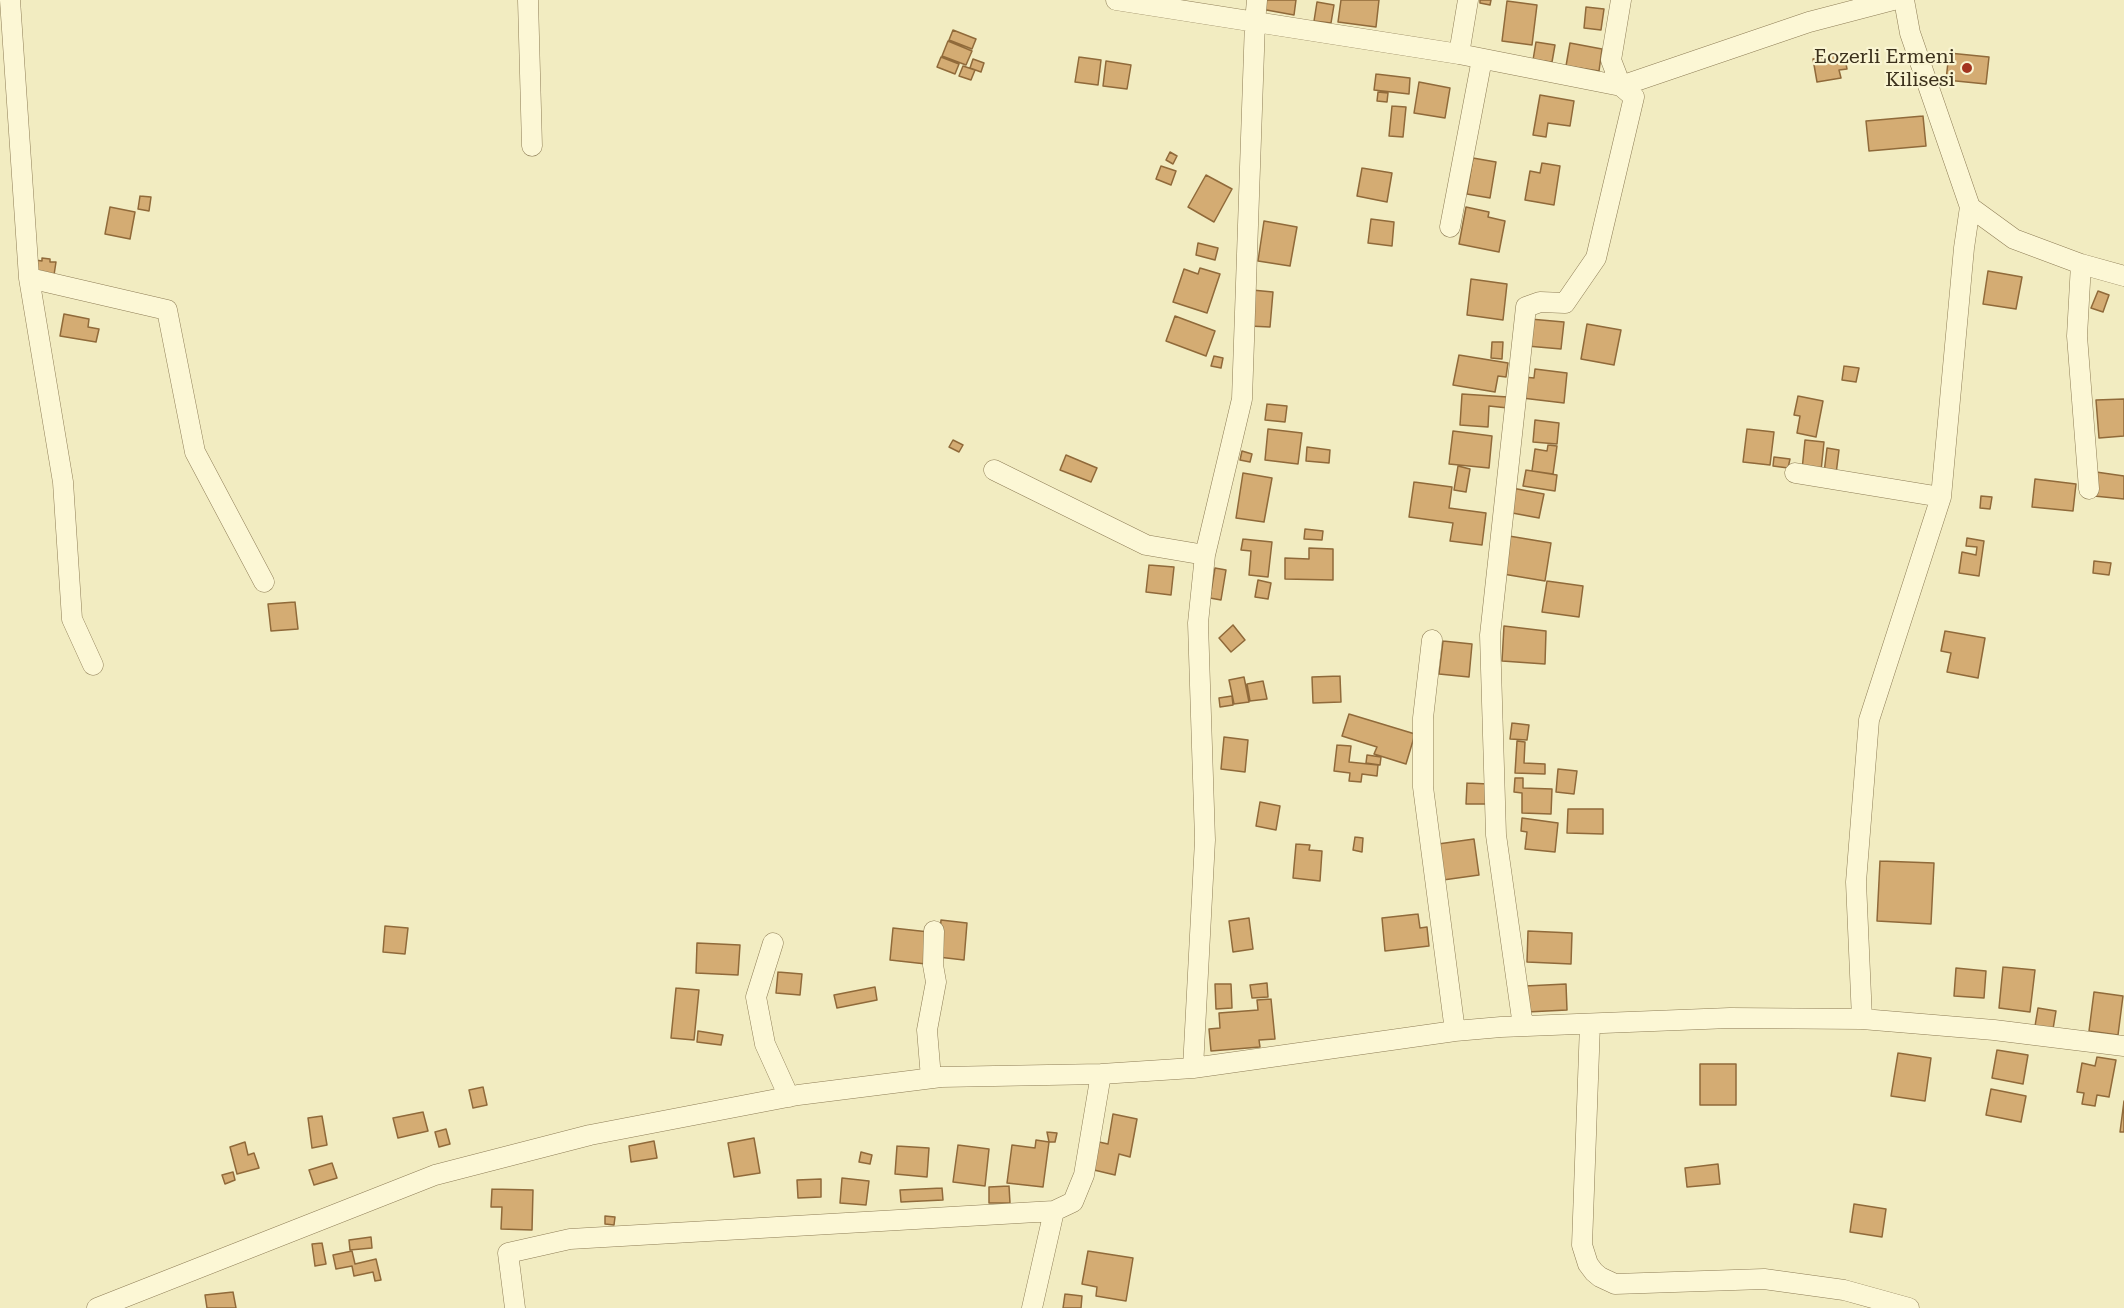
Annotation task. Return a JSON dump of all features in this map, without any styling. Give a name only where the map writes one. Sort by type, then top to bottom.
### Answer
[{"type":"street","points":[[10,0],[29,278],[63,483],[72,619],[93,665]]},
{"type":"street","points":[[528,0],[532,146]]},
{"type":"street","points":[[1116,0],[1459,54],[1621,86],[1809,22],[1893,0]]},
{"type":"street","points":[[1193,1068],[1205,840],[1198,623],[1205,555],[1242,399],[1257,0]]},
{"type":"street","points":[[1459,54],[1468,0]]},
{"type":"street","points":[[1523,1026],[1496,835],[1490,635],[1526,307],[1540,303],[1565,303],[1596,258],[1634,97],[1621,86],[1611,60],[1621,0]]},
{"type":"street","points":[[1862,1019],[1856,882],[1869,720],[1941,496],[1970,207],[1910,33],[1904,0]]},
{"type":"street","points":[[1450,227],[1482,59]]},
{"type":"street","points":[[1970,207],[2014,239],[2081,264],[2124,276]]},
{"type":"street","points":[[2081,264],[2077,336],[2089,489]]},
{"type":"street","points":[[29,278],[167,310],[195,452],[264,582]]},
{"type":"street","points":[[994,470],[1146,545],[1205,555]]},
{"type":"street","points":[[1795,473],[1941,496]]},
{"type":"street","points":[[1432,640],[1423,718],[1423,787],[1455,1031]]},
{"type":"street","points":[[931,1078],[927,1030],[936,982],[933,965],[934,931]]},
{"type":"street","points":[[773,943],[756,997],[765,1044],[789,1097]]},
{"type":"street","points":[[97,1308],[435,1175],[590,1135],[789,1097],[931,1078],[1101,1074],[1193,1068],[1455,1031],[1730,1018],[1862,1019],[1994,1030],[2124,1047]]},
{"type":"street","points":[[1590,1023],[1582,1245],[1588,1264],[1594,1272],[1615,1284],[1764,1279],[1844,1290],[1909,1308]]},
{"type":"street","points":[[515,1308],[508,1253],[570,1239],[1054,1211],[1073,1202],[1084,1175],[1101,1074]]},
{"type":"street","points":[[1032,1308],[1054,1211]]},
{"type":"building","points":[[1263,0],[1296,0],[1294,15],[1261,9]]},
{"type":"building","points":[[1341,0],[1379,0],[1376,27],[1338,22]]},
{"type":"building","points":[[1480,0],[1491,0],[1490,5],[1480,3]]},
{"type":"building","points":[[1507,1],[1537,5],[1532,45],[1502,41]]},
{"type":"building","points":[[1317,2],[1334,5],[1331,23],[1314,21]]},
{"type":"building","points":[[1586,7],[1604,9],[1601,30],[1584,28]]},
{"type":"building","points":[[953,30],[976,39],[972,49],[949,40]]},
{"type":"building","points":[[948,41],[972,51],[966,65],[942,56]]},
{"type":"building","points":[[1536,42],[1555,45],[1552,62],[1533,60]]},
{"type":"building","points":[[1570,43],[1602,49],[1599,71],[1566,66]]},
{"type":"building","name":"Eozerli Ermeni Kilisesi","points":[[1949,53],[1989,57],[1986,84],[1946,80]]},
{"type":"building","points":[[1844,54],[1847,69],[1839,70],[1841,78],[1817,82],[1813,59]]},
{"type":"building","points":[[941,57],[959,64],[955,74],[937,67]]},
{"type":"building","points":[[1079,57],[1101,60],[1098,85],[1075,82]]},
{"type":"building","points":[[973,59],[984,63],[981,72],[970,68]]},
{"type":"building","points":[[1106,61],[1131,65],[1127,89],[1103,86]]},
{"type":"building","points":[[963,66],[975,70],[971,80],[959,76]]},
{"type":"building","points":[[1376,74],[1410,78],[1409,94],[1374,90]]},
{"type":"building","points":[[1419,82],[1450,88],[1445,118],[1414,113]]},
{"type":"building","points":[[1378,92],[1388,93],[1387,102],[1377,101]]},
{"type":"building","points":[[1540,95],[1574,101],[1570,126],[1548,123],[1546,137],[1533,135]]},
{"type":"building","points":[[1392,106],[1406,107],[1403,137],[1389,136]]},
{"type":"building","points":[[1923,116],[1926,146],[1869,151],[1866,121]]},
{"type":"building","points":[[1170,152],[1177,156],[1173,164],[1166,160]]},
{"type":"building","points":[[1473,158],[1496,162],[1490,198],[1467,194]]},
{"type":"building","points":[[1542,163],[1560,166],[1554,205],[1525,200],[1530,171],[1540,173]]},
{"type":"building","points":[[1161,166],[1176,171],[1171,185],[1156,179]]},
{"type":"building","points":[[1362,168],[1392,173],[1387,202],[1357,196]]},
{"type":"building","points":[[1206,175],[1232,189],[1214,222],[1188,207]]},
{"type":"building","points":[[140,196],[151,197],[149,211],[138,209]]},
{"type":"building","points":[[110,207],[135,212],[130,239],[105,234]]},
{"type":"building","points":[[1466,207],[1489,212],[1488,217],[1505,221],[1499,252],[1459,244]]},
{"type":"building","points":[[1371,219],[1394,222],[1392,246],[1368,243]]},
{"type":"building","points":[[1264,221],[1297,227],[1290,266],[1258,261]]},
{"type":"building","points":[[1198,243],[1218,248],[1215,260],[1196,255]]},
{"type":"building","points":[[42,258],[56,262],[54,275],[33,272],[35,260],[42,261]]},
{"type":"building","points":[[1200,268],[1220,274],[1207,313],[1173,302],[1184,269],[1198,274]]},
{"type":"building","points":[[1988,271],[2022,277],[2016,309],[1983,304]]},
{"type":"building","points":[[1471,279],[1507,284],[1503,320],[1467,315]]},
{"type":"building","points":[[1252,290],[1273,292],[1270,327],[1249,326]]},
{"type":"building","points":[[2098,291],[2109,295],[2103,312],[2091,308]]},
{"type":"building","points":[[64,314],[89,319],[88,327],[99,329],[96,342],[60,336]]},
{"type":"building","points":[[1175,316],[1215,331],[1206,356],[1166,341]]},
{"type":"building","points":[[1530,319],[1564,322],[1561,349],[1527,346]]},
{"type":"building","points":[[1587,324],[1621,330],[1614,365],[1581,359]]},
{"type":"building","points":[[1492,342],[1503,342],[1502,359],[1491,358]]},
{"type":"building","points":[[1459,355],[1508,363],[1506,377],[1498,376],[1495,392],[1453,385]]},
{"type":"building","points":[[1214,356],[1223,358],[1221,368],[1211,366]]},
{"type":"building","points":[[1844,366],[1859,368],[1856,382],[1842,380]]},
{"type":"building","points":[[1535,369],[1567,373],[1564,403],[1522,398],[1524,377],[1534,378]]},
{"type":"building","points":[[1462,394],[1508,397],[1508,408],[1489,406],[1488,427],[1460,425]]},
{"type":"building","points":[[1798,396],[1823,401],[1816,437],[1797,433],[1800,416],[1794,415]]},
{"type":"building","points":[[2124,399],[2124,436],[2099,438],[2096,400]]},
{"type":"building","points":[[1267,404],[1287,406],[1285,422],[1265,420]]},
{"type":"building","points":[[1535,420],[1559,423],[1557,444],[1533,442]]},
{"type":"building","points":[[1268,429],[1302,433],[1298,464],[1265,460]]},
{"type":"building","points":[[1747,429],[1774,432],[1770,465],[1743,462]]},
{"type":"building","points":[[1453,431],[1492,436],[1489,468],[1449,464]]},
{"type":"building","points":[[953,440],[963,445],[959,452],[949,447]]},
{"type":"building","points":[[1805,440],[1824,442],[1821,471],[1802,470]]},
{"type":"building","points":[[1548,445],[1557,446],[1553,474],[1532,471],[1535,449],[1547,451]]},
{"type":"building","points":[[1307,447],[1330,450],[1329,463],[1306,461]]},
{"type":"building","points":[[1827,448],[1839,450],[1836,474],[1824,473]]},
{"type":"building","points":[[1242,451],[1252,454],[1250,462],[1240,460]]},
{"type":"building","points":[[1066,455],[1097,468],[1091,482],[1060,470]]},
{"type":"building","points":[[1774,457],[1790,459],[1788,468],[1773,466]]},
{"type":"building","points":[[1458,466],[1470,469],[1466,492],[1454,490]]},
{"type":"building","points":[[1526,470],[1557,475],[1555,491],[1523,486]]},
{"type":"building","points":[[2096,472],[2124,476],[2124,499],[2094,496]]},
{"type":"building","points":[[1243,473],[1272,478],[1264,522],[1236,518]]},
{"type":"building","points":[[2035,479],[2076,484],[2073,511],[2032,507]]},
{"type":"building","points":[[1414,482],[1452,487],[1449,508],[1486,513],[1482,545],[1450,541],[1453,523],[1409,517]]},
{"type":"building","points":[[1512,488],[1544,494],[1539,518],[1507,512]]},
{"type":"building","points":[[1981,496],[1992,497],[1990,509],[1980,508]]},
{"type":"building","points":[[1305,529],[1323,531],[1322,540],[1304,539]]},
{"type":"building","points":[[1509,536],[1551,543],[1545,581],[1503,574]]},
{"type":"building","points":[[1967,538],[1984,541],[1979,576],[1959,573],[1962,552],[1976,555],[1977,547],[1966,546]]},
{"type":"building","points":[[1243,539],[1272,542],[1268,577],[1249,575],[1251,551],[1241,550]]},
{"type":"building","points":[[1309,548],[1333,549],[1333,580],[1285,579],[1285,558],[1309,559]]},
{"type":"building","points":[[2094,561],[2111,563],[2109,575],[2093,573]]},
{"type":"building","points":[[1149,565],[1174,567],[1171,595],[1146,592]]},
{"type":"building","points":[[1215,568],[1226,570],[1221,600],[1210,598]]},
{"type":"building","points":[[1258,580],[1271,583],[1268,599],[1255,597]]},
{"type":"building","points":[[1547,581],[1583,586],[1579,617],[1542,612]]},
{"type":"building","points":[[295,602],[298,629],[271,631],[268,604]]},
{"type":"building","points":[[1233,625],[1245,640],[1231,652],[1219,638]]},
{"type":"building","points":[[1504,626],[1546,631],[1545,664],[1502,661]]},
{"type":"building","points":[[1945,631],[1985,638],[1978,678],[1947,672],[1951,653],[1941,651]]},
{"type":"building","points":[[1443,641],[1472,644],[1469,677],[1439,674]]},
{"type":"building","points":[[1340,676],[1341,702],[1313,703],[1312,677]]},
{"type":"building","points":[[1244,677],[1249,702],[1234,704],[1229,680]]},
{"type":"building","points":[[1263,681],[1267,699],[1250,701],[1247,684]]},
{"type":"building","points":[[1232,696],[1233,705],[1220,707],[1219,698]]},
{"type":"building","points":[[1349,714],[1415,734],[1406,764],[1374,754],[1377,747],[1342,736]]},
{"type":"building","points":[[1512,723],[1529,725],[1527,740],[1510,739]]},
{"type":"building","points":[[1224,737],[1248,740],[1245,772],[1221,769]]},
{"type":"building","points":[[1517,741],[1525,742],[1524,763],[1545,764],[1545,774],[1515,773]]},
{"type":"building","points":[[1337,745],[1351,746],[1349,762],[1378,765],[1377,776],[1362,774],[1361,782],[1349,781],[1350,773],[1334,771]]},
{"type":"building","points":[[1367,755],[1381,757],[1380,765],[1366,763]]},
{"type":"building","points":[[1558,769],[1577,771],[1574,794],[1556,792]]},
{"type":"building","points":[[1515,778],[1523,778],[1523,788],[1552,789],[1551,814],[1522,813],[1522,793],[1514,792]]},
{"type":"building","points":[[1467,783],[1489,784],[1488,804],[1466,804]]},
{"type":"building","points":[[1260,802],[1280,806],[1276,830],[1256,826]]},
{"type":"building","points":[[1568,809],[1603,809],[1603,834],[1567,833]]},
{"type":"building","points":[[1522,818],[1558,823],[1555,852],[1525,849],[1527,832],[1521,831]]},
{"type":"building","points":[[1355,837],[1363,838],[1362,852],[1353,850]]},
{"type":"building","points":[[1474,839],[1479,875],[1443,880],[1438,844]]},
{"type":"building","points":[[1296,844],[1310,845],[1309,850],[1322,851],[1320,881],[1293,878]]},
{"type":"building","points":[[1880,861],[1934,863],[1931,924],[1877,921]]},
{"type":"building","points":[[1418,914],[1420,928],[1427,927],[1429,946],[1385,951],[1382,918]]},
{"type":"building","points":[[1249,918],[1253,949],[1233,952],[1229,921]]},
{"type":"building","points":[[941,920],[967,923],[964,960],[938,957]]},
{"type":"building","points":[[385,926],[408,928],[405,954],[383,952]]},
{"type":"building","points":[[893,928],[929,932],[926,964],[890,960]]},
{"type":"building","points":[[1528,931],[1572,933],[1571,964],[1527,962]]},
{"type":"building","points":[[697,943],[740,945],[738,975],[696,973]]},
{"type":"building","points":[[2003,967],[2035,970],[2030,1012],[1999,1008]]},
{"type":"building","points":[[1956,968],[1986,971],[1984,998],[1954,996]]},
{"type":"building","points":[[778,972],[802,974],[800,995],[776,993]]},
{"type":"building","points":[[1267,983],[1268,997],[1252,998],[1250,985]]},
{"type":"building","points":[[1215,984],[1231,984],[1232,1008],[1216,1009]]},
{"type":"building","points":[[1566,984],[1567,1010],[1527,1012],[1525,986]]},
{"type":"building","points":[[875,987],[877,1000],[837,1008],[834,995]]},
{"type":"building","points":[[676,988],[699,990],[694,1040],[671,1038]]},
{"type":"building","points":[[2094,992],[2123,996],[2118,1035],[2089,1031]]},
{"type":"building","points":[[1271,999],[1275,1039],[1259,1040],[1260,1047],[1211,1051],[1209,1029],[1220,1028],[1219,1013],[1258,1010],[1257,1000]]},
{"type":"building","points":[[2038,1008],[2056,1011],[2053,1029],[2035,1026]]},
{"type":"building","points":[[698,1031],[723,1035],[721,1045],[697,1042]]},
{"type":"building","points":[[1997,1050],[2028,1055],[2023,1084],[1992,1078]]},
{"type":"building","points":[[1898,1053],[1931,1058],[1925,1101],[1891,1096]]},
{"type":"building","points":[[2097,1057],[2116,1060],[2109,1097],[2097,1095],[2095,1106],[2082,1104],[2084,1093],[2077,1092],[2082,1063],[2095,1066]]},
{"type":"building","points":[[1700,1064],[1736,1064],[1736,1105],[1700,1105]]},
{"type":"building","points":[[483,1087],[487,1105],[473,1108],[469,1090]]},
{"type":"building","points":[[1991,1089],[2026,1096],[2021,1122],[1986,1115]]},
{"type":"building","points":[[2124,1101],[2124,1132],[2120,1132]]},
{"type":"building","points":[[423,1112],[428,1131],[398,1138],[393,1118]]},
{"type":"building","points":[[1113,1114],[1137,1119],[1130,1157],[1119,1154],[1115,1175],[1094,1170],[1099,1142],[1108,1144]]},
{"type":"building","points":[[322,1116],[327,1145],[312,1148],[308,1118]]},
{"type":"building","points":[[446,1129],[450,1144],[439,1147],[435,1132]]},
{"type":"building","points":[[1047,1132],[1057,1133],[1055,1142],[1049,1142]]},
{"type":"building","points":[[754,1138],[760,1173],[734,1177],[728,1143]]},
{"type":"building","points":[[1036,1140],[1049,1142],[1043,1187],[1007,1183],[1012,1145],[1035,1148]]},
{"type":"building","points":[[654,1141],[657,1158],[631,1162],[629,1146]]},
{"type":"building","points":[[245,1142],[248,1155],[254,1153],[259,1168],[237,1174],[230,1147]]},
{"type":"building","points":[[958,1145],[989,1149],[985,1186],[953,1182]]},
{"type":"building","points":[[897,1146],[929,1148],[927,1177],[895,1174]]},
{"type":"building","points":[[861,1152],[872,1155],[870,1164],[859,1162]]},
{"type":"building","points":[[332,1163],[337,1178],[314,1185],[309,1170]]},
{"type":"building","points":[[1718,1164],[1720,1184],[1687,1187],[1685,1168]]},
{"type":"building","points":[[233,1172],[235,1180],[225,1184],[222,1175]]},
{"type":"building","points":[[842,1178],[869,1181],[866,1205],[840,1203]]},
{"type":"building","points":[[821,1179],[821,1197],[798,1198],[797,1180]]},
{"type":"building","points":[[1009,1186],[1010,1203],[989,1203],[989,1187]]},
{"type":"building","points":[[942,1188],[943,1200],[901,1202],[900,1190]]},
{"type":"building","points":[[492,1189],[533,1190],[532,1230],[501,1229],[502,1207],[491,1207]]},
{"type":"building","points":[[1854,1204],[1886,1209],[1882,1237],[1850,1232]]},
{"type":"building","points":[[605,1216],[615,1217],[614,1225],[605,1224]]},
{"type":"building","points":[[371,1237],[372,1248],[350,1250],[349,1240]]},
{"type":"building","points":[[322,1243],[326,1264],[315,1266],[312,1244]]},
{"type":"building","points":[[352,1251],[355,1264],[376,1259],[381,1280],[375,1281],[373,1272],[354,1276],[352,1266],[336,1269],[333,1255]]},
{"type":"building","points":[[1088,1251],[1133,1258],[1126,1301],[1096,1296],[1097,1287],[1082,1284]]},
{"type":"building","points":[[233,1292],[236,1308],[207,1308],[205,1295]]},
{"type":"building","points":[[1065,1294],[1082,1296],[1081,1308],[1063,1308]]},
{"type":"place","name":"Eozerli Ermeni Kilisesi","points":[[1967,68]]}]
